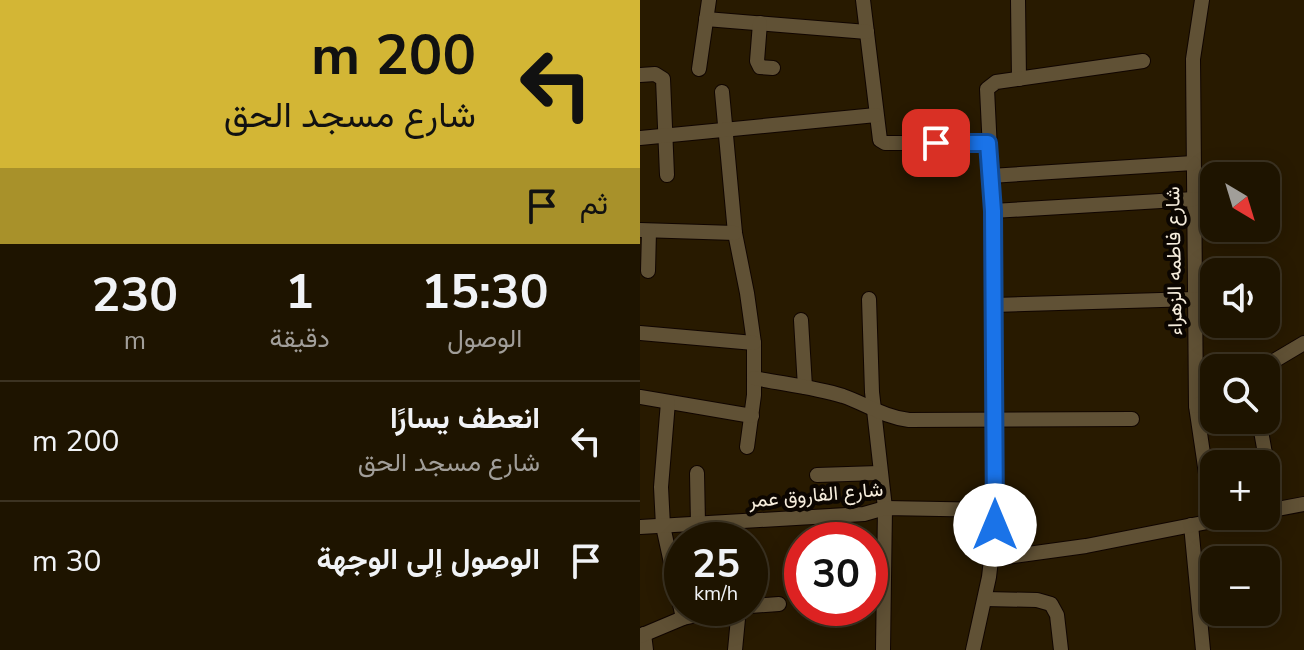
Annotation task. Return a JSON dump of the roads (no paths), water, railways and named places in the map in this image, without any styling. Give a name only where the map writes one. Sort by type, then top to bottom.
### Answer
[{"type":"street","points":[[699,69],[709,0]]},
{"type":"street","points":[[863,0],[877,134],[885,143],[988,143]]},
{"type":"street","points":[[1018,0],[1019,79]]},
{"type":"street","name":"شارع فاطمه الزهراء","points":[[1202,0],[1193,59],[1193,163],[1196,406],[1203,450]]},
{"type":"street","points":[[706,19],[867,32]]},
{"type":"street","points":[[760,23],[757,61],[760,67],[773,68]]},
{"type":"street","points":[[970,649],[985,599],[992,559],[995,510],[993,211],[987,89],[996,82],[1143,61]]},
{"type":"street","points":[[640,75],[655,74],[663,79],[667,175]]},
{"type":"street","points":[[722,92],[735,233],[754,343],[752,416],[747,447]]},
{"type":"street","points":[[640,138],[876,115]]},
{"type":"street","points":[[990,176],[1193,163]]},
{"type":"street","points":[[993,211],[1194,199]]},
{"type":"street","points":[[648,271],[644,230],[735,233]]},
{"type":"street","points":[[869,299],[872,392],[877,413],[879,473],[885,508],[883,650]]},
{"type":"street","points":[[994,305],[1195,299]]},
{"type":"street","points":[[801,320],[805,387]]},
{"type":"street","points":[[640,333],[754,343]]},
{"type":"street","points":[[1280,357],[1304,343]]},
{"type":"street","points":[[754,378],[845,397],[877,413],[909,420],[1132,419]]},
{"type":"street","points":[[640,397],[752,416]]},
{"type":"street","points":[[664,531],[661,487],[668,402]]},
{"type":"street","points":[[1196,406],[1200,404]]},
{"type":"street","points":[[697,473],[698,522]]},
{"type":"street","points":[[817,475],[879,473]]},
{"type":"street","points":[[1280,508],[1304,504]]},
{"type":"street","name":"شارع الفاروق عمر","points":[[731,522],[864,514],[885,508],[995,510]]},
{"type":"street","points":[[992,559],[1086,546],[1200,523]]},
{"type":"street","points":[[1191,525],[1203,650]]},
{"type":"street","name":"شارع الفاروق عمر","points":[[640,527],[663,526]]},
{"type":"street","points":[[985,599],[1037,600],[1051,604],[1057,615],[1061,650]]},
{"type":"street","points":[[768,605],[779,604]]},
{"type":"street","points":[[646,650],[642,635],[664,626]]},
{"type":"street","points":[[735,650],[737,626]]}]
